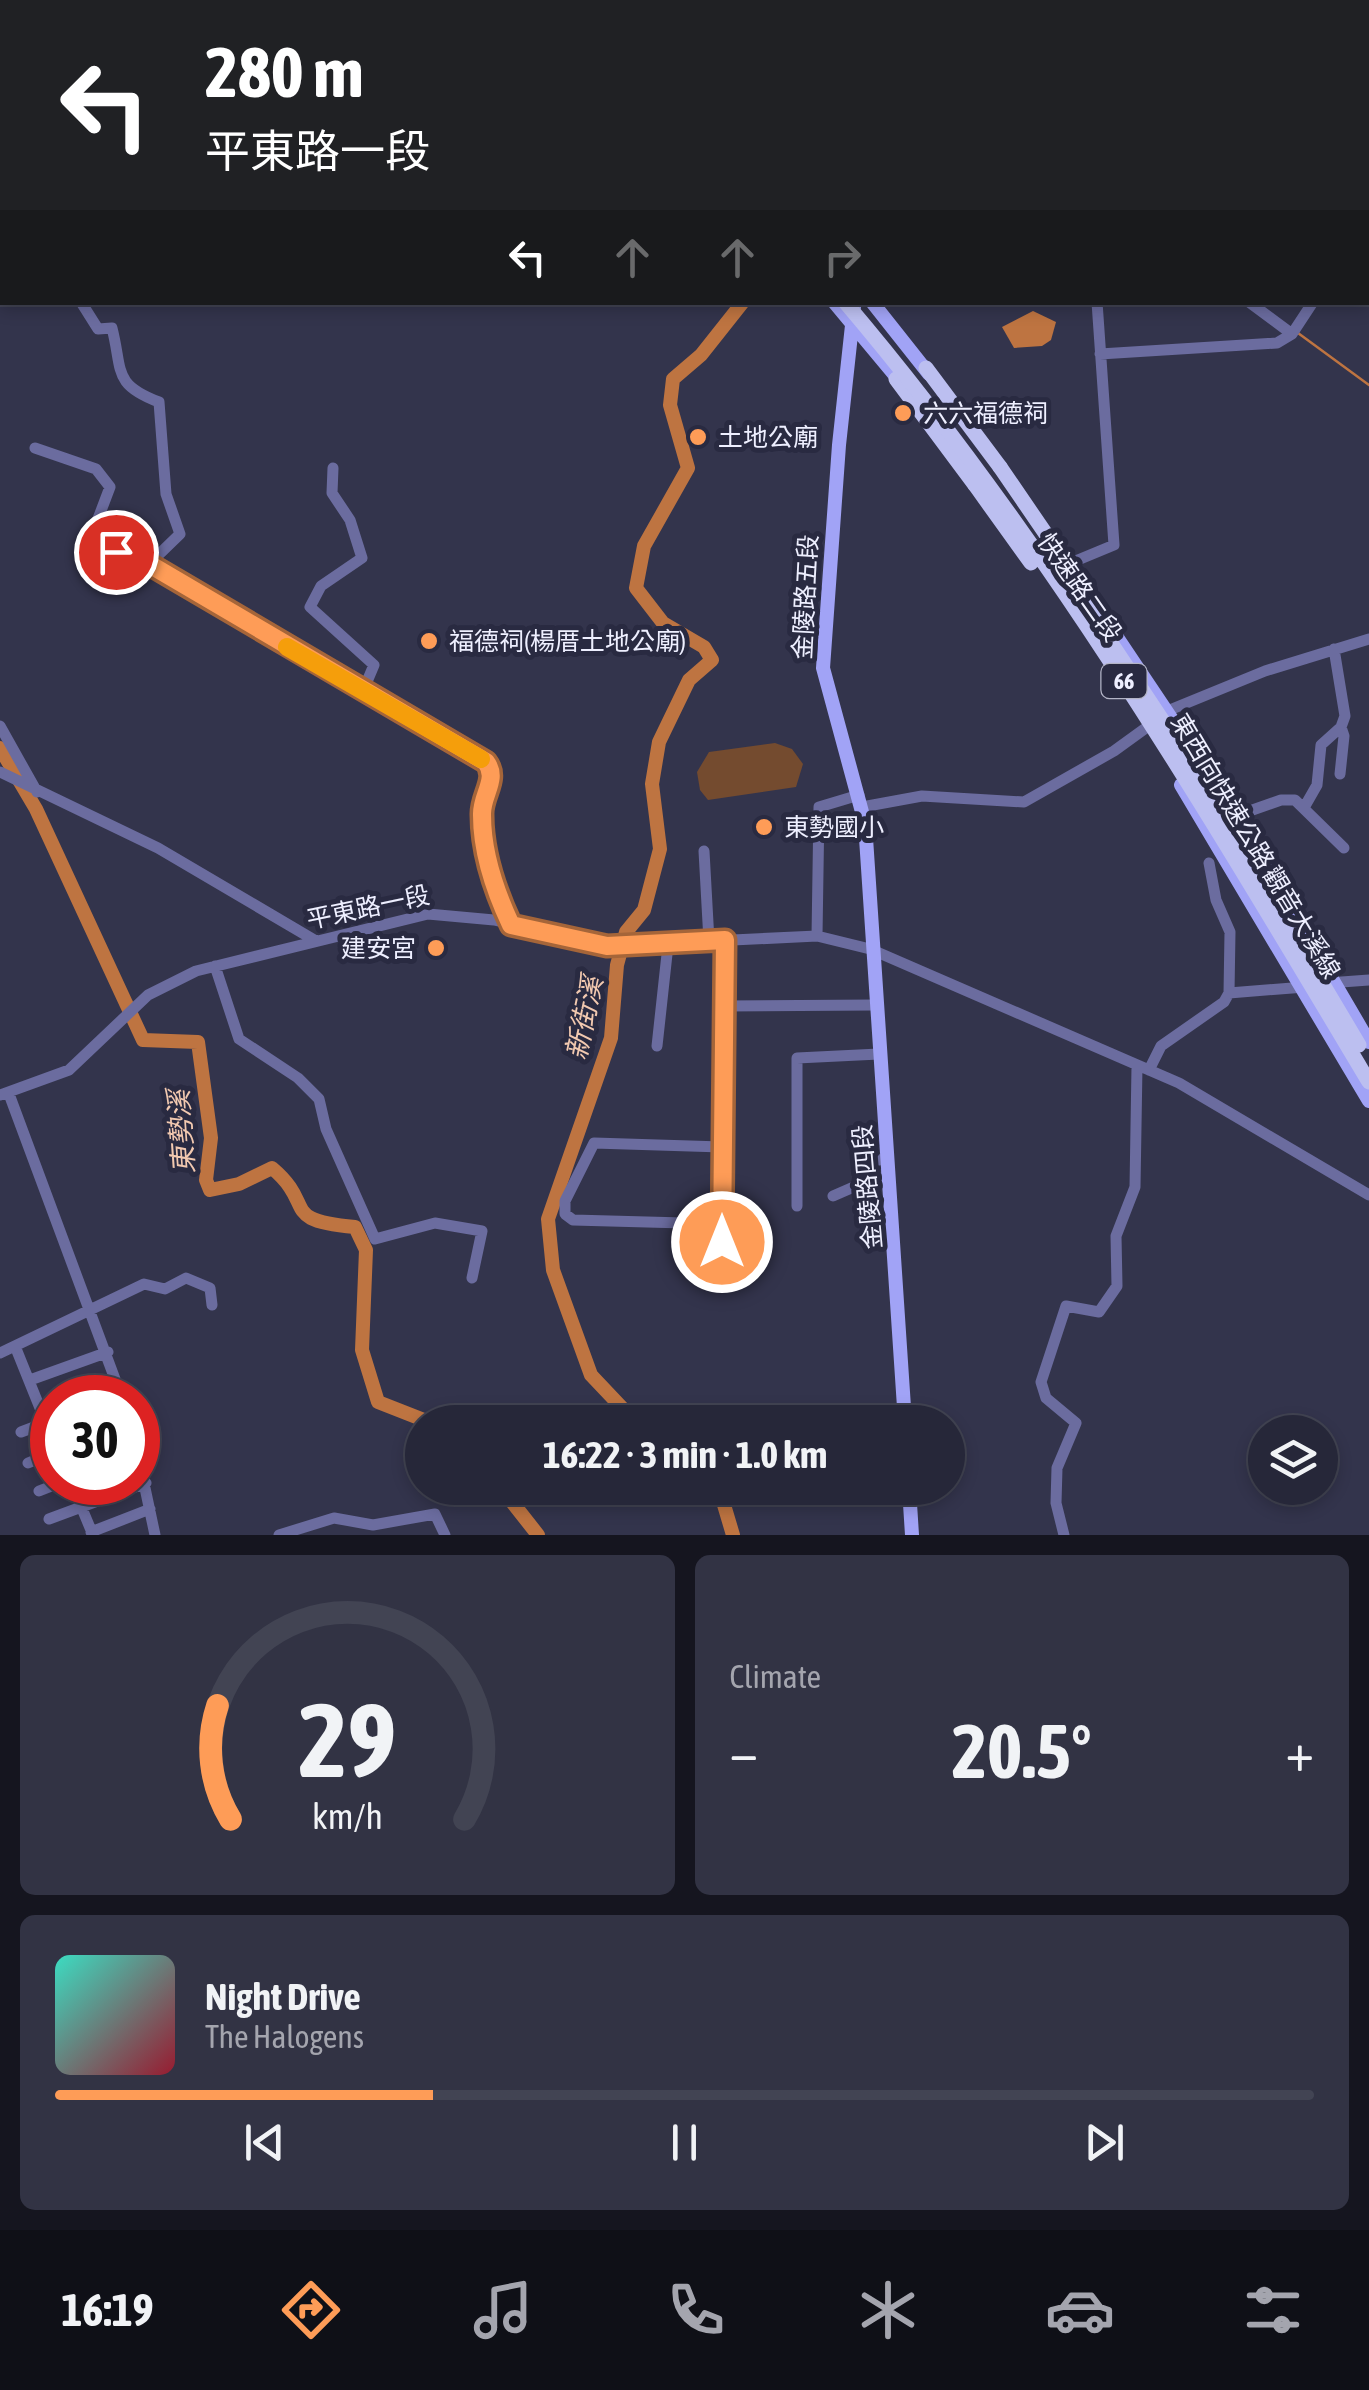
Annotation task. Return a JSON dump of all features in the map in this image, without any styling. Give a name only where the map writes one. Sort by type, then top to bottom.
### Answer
[{"type":"highway","name":"東西向快速公路 觀音大溪線","points":[[847,305],[955,439],[1070,600],[1369,1062]]},
{"type":"highway","name":"東西向快速公路 觀音大溪線","points":[[858,305],[1064,573],[1196,771],[1369,1082]]},
{"type":"highway","points":[[926,368],[1070,565],[1221,798],[1255,881]]},
{"type":"highway","points":[[896,379],[1070,616],[1228,857],[1255,881]]},
{"type":"main road","name":"66","points":[[837,305],[853,323]]},
{"type":"main road","name":"金陵路五段","points":[[856,305],[822,668],[860,801],[870,949]]},
{"type":"main road","name":"快速路二段","points":[[874,305],[926,368],[1168,712],[1236,815],[1369,1042]]},
{"type":"main road","name":"快速路二段","points":[[853,323],[896,379],[918,400],[1079,621],[1147,727],[1369,1101]]},
{"type":"main road","name":"金陵路四段","points":[[870,949],[905,1405]]},
{"type":"main road","points":[[910,1505],[912,1535]]},
{"type":"street","points":[[83,305],[98,329],[112,328],[120,378],[141,396],[158,402],[166,494],[180,534],[149,564]]},
{"type":"street","points":[[1074,562],[1114,544],[1097,305]]},
{"type":"street","points":[[1252,305],[1292,334]]},
{"type":"street","points":[[1100,354],[1277,342],[1292,334],[1311,305]]},
{"type":"street","points":[[35,448],[96,469],[110,487],[93,532],[116,552],[149,564],[444,736],[492,770],[481,812],[494,886],[511,925]]},
{"type":"street","points":[[332,468],[332,493],[350,520],[362,558],[320,586],[310,607],[374,666],[363,691]]},
{"type":"street","points":[[817,936],[819,807],[922,796],[1024,802],[1168,712],[1264,671],[1369,639]]},
{"type":"street","points":[[1334,649],[1345,697],[1340,774]]},
{"type":"street","points":[[0,726],[37,794]]},
{"type":"street","points":[[1305,806],[1318,784],[1321,745],[1341,727]]},
{"type":"street","points":[[0,772],[37,794],[143,840],[316,940]]},
{"type":"street","points":[[1244,813],[1280,800],[1305,806],[1344,848]]},
{"type":"street","points":[[704,851],[709,941]]},
{"type":"street","points":[[1064,1535],[1056,1503],[1058,1468],[1076,1423],[1046,1398],[1041,1382],[1066,1306],[1099,1312],[1117,1286],[1116,1236],[1135,1187],[1143,1068],[1161,1046],[1224,1002],[1228,993],[1230,932],[1216,900],[1209,863]]},
{"type":"street","name":"平東路一段","points":[[4,1094],[69,1070],[98,1048],[148,995],[215,966],[428,914],[456,914],[607,946],[637,948],[817,936],[870,949],[1143,1068],[1285,1142],[1369,1194]]},
{"type":"street","points":[[722,1242],[725,940]]},
{"type":"street","points":[[657,1046],[668,945]]},
{"type":"street","points":[[215,966],[239,1039],[298,1078],[319,1100],[326,1129],[375,1239],[435,1223],[482,1231],[472,1278]]},
{"type":"street","points":[[1228,993],[1369,980]]},
{"type":"street","points":[[724,1006],[875,1005]]},
{"type":"street","points":[[797,1206],[797,1058],[879,1054]]},
{"type":"street","points":[[4,1094],[93,1310],[115,1375]]},
{"type":"street","points":[[721,1224],[573,1220],[565,1214],[565,1201],[594,1143],[722,1147]]},
{"type":"street","points":[[860,1162],[888,1166]]},
{"type":"street","points":[[832,1196],[888,1166]]},
{"type":"street","points":[[0,1353],[144,1284],[165,1288],[186,1278],[210,1288],[212,1305]]},
{"type":"street","points":[[14,1346],[30,1380]]},
{"type":"street","points":[[44,1375],[108,1352]]},
{"type":"street","points":[[21,1432],[30,1428]]},
{"type":"street","points":[[50,1519],[88,1505]]},
{"type":"street","points":[[150,1505],[155,1535]]},
{"type":"street","points":[[83,1507],[92,1533],[150,1508]]},
{"type":"street","points":[[279,1535],[334,1518],[374,1526],[435,1514],[446,1535]]},
{"type":"shaded area","points":[[1033,311],[1056,322],[1051,340],[1042,346],[1014,348],[1002,327]]},
{"type":"shaded area","points":[[775,743],[792,749],[803,764],[796,787],[708,800],[700,790],[697,772],[709,752]]},
{"type":"waterway","name":"新街溪","points":[[619,1405],[591,1375],[553,1270],[548,1219],[611,1038],[617,965],[626,932],[644,910],[660,849],[652,784],[659,742],[689,680],[712,660],[704,647],[663,623],[636,588],[644,546],[688,468],[670,405],[673,379],[701,355],[741,305]]},
{"type":"waterway","points":[[1298,333],[1369,385]]},
{"type":"waterway","name":"東勢溪","points":[[0,748],[36,809],[143,1040],[198,1042],[211,1138],[206,1180],[210,1190],[239,1184],[272,1168],[307,1215],[355,1227],[366,1250],[362,1350],[378,1402],[405,1413]]},
{"type":"waterway","name":"東勢溪","points":[[514,1505],[538,1535]]},
{"type":"waterway","name":"新街溪","points":[[724,1505],[733,1535]]},
{"type":"slow traffic","points":[[287,647],[481,759]]},
{"type":"place","name":"六六福德祠","points":[[903,413]]},
{"type":"place","name":"土地公廟","points":[[698,437]]},
{"type":"place","name":"福德祠(楊厝土地公廟)","points":[[429,641]]},
{"type":"place","name":"東勢國小","points":[[764,827]]},
{"type":"place","name":"建安宮","points":[[436,948]]},
{"type":"route","points":[[116,552],[149,564],[166,578],[486,762],[492,777],[481,812],[486,852],[494,886],[511,925],[556,938],[607,946],[637,948],[725,940],[722,1242]]}]
